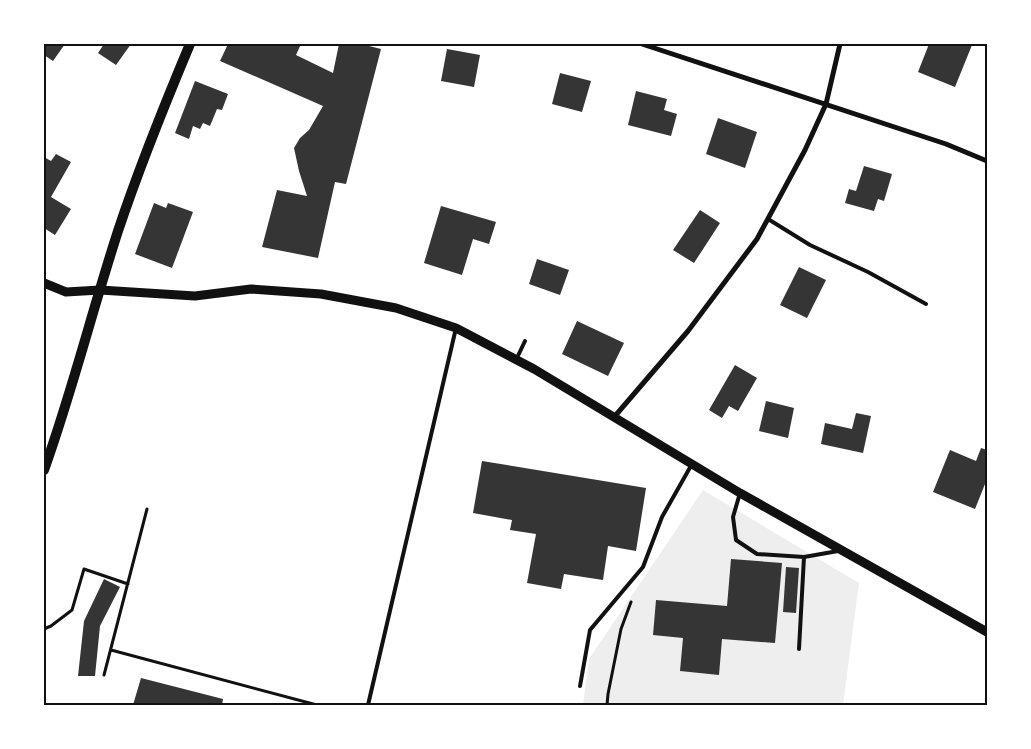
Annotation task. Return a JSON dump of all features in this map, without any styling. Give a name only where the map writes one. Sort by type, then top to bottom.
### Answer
[{"type":"main road","points":[[44,470],[63,416],[118,231],[161,114],[190,44]]},
{"type":"street","points":[[642,44],[946,144],[987,161]]},
{"type":"street","points":[[615,416],[688,331],[756,239],[805,150],[826,104],[840,44]]},
{"type":"street","points":[[44,283],[66,292],[100,290],[195,296],[251,289],[321,294],[396,308],[456,328],[615,416],[740,493],[987,632]]},
{"type":"lane","points":[[768,219],[810,245],[868,272],[926,304]]},
{"type":"lane","points":[[368,705],[456,328]]},
{"type":"lane","points":[[516,360],[525,341]]},
{"type":"lane","points":[[580,686],[590,630],[644,567],[662,517],[692,464]]},
{"type":"lane","points":[[740,493],[733,517],[736,540],[757,554],[804,557],[840,550]]},
{"type":"lane","points":[[799,649],[804,557]]},
{"type":"path","points":[[104,675],[147,509]]},
{"type":"path","points":[[44,629],[72,610],[84,569],[128,584]]},
{"type":"path","points":[[607,705],[621,629],[633,596]]},
{"type":"path","points":[[111,650],[317,705]]},
{"type":"shaded area","points":[[703,490],[859,583],[843,705],[583,705],[589,659]]},
{"type":"building","points":[[44,44],[65,44],[53,61],[44,55]]},
{"type":"building","points":[[104,44],[131,44],[116,65],[98,53]]},
{"type":"building","points":[[228,44],[301,44],[296,55],[333,73],[339,44],[361,44],[381,49],[346,184],[335,182],[318,258],[262,247],[277,190],[307,196],[294,148],[300,138],[309,130],[323,106],[220,61]]},
{"type":"building","points":[[929,44],[972,45],[955,87],[918,72]]},
{"type":"building","points":[[447,49],[480,55],[474,87],[441,81]]},
{"type":"building","points":[[560,73],[591,81],[582,112],[552,104]]},
{"type":"building","points":[[195,81],[228,94],[222,110],[217,109],[210,126],[203,123],[200,129],[193,126],[189,139],[175,133]]},
{"type":"building","points":[[636,91],[667,99],[664,110],[677,114],[671,136],[628,125]]},
{"type":"building","points":[[718,118],[757,132],[745,168],[706,154]]},
{"type":"building","points":[[56,154],[71,162],[51,197],[71,209],[55,235],[44,228],[44,157],[51,161]]},
{"type":"building","points":[[864,166],[892,174],[884,201],[878,199],[874,211],[845,203],[849,189],[856,191]]},
{"type":"building","points":[[154,203],[166,208],[168,203],[193,212],[172,268],[135,254]]},
{"type":"building","points":[[441,206],[496,222],[489,244],[473,239],[462,275],[424,263]]},
{"type":"building","points":[[700,210],[720,223],[694,263],[673,250]]},
{"type":"building","points":[[537,259],[569,270],[560,295],[529,284]]},
{"type":"building","points":[[799,267],[826,280],[807,318],[780,305]]},
{"type":"building","points":[[577,321],[624,343],[608,376],[562,354]]},
{"type":"building","points":[[735,365],[757,378],[738,411],[729,406],[722,418],[709,410]]},
{"type":"building","points":[[766,401],[794,408],[788,438],[759,431]]},
{"type":"building","points":[[856,413],[871,416],[863,453],[821,444],[825,423],[852,429]]},
{"type":"building","points":[[981,448],[987,450],[987,479],[975,509],[933,492],[950,450],[976,461]]},
{"type":"building","points":[[482,461],[646,488],[636,551],[608,546],[603,580],[564,574],[561,589],[527,583],[536,534],[510,530],[512,520],[473,513]]},
{"type":"building","points":[[731,559],[782,563],[775,643],[722,639],[719,675],[680,671],[683,638],[653,635],[656,600],[727,606]]},
{"type":"building","points":[[786,567],[799,568],[796,613],[783,612]]},
{"type":"building","points":[[104,579],[120,587],[100,626],[95,676],[78,676],[84,621]]},
{"type":"building","points":[[141,678],[223,699],[222,705],[133,705]]}]
